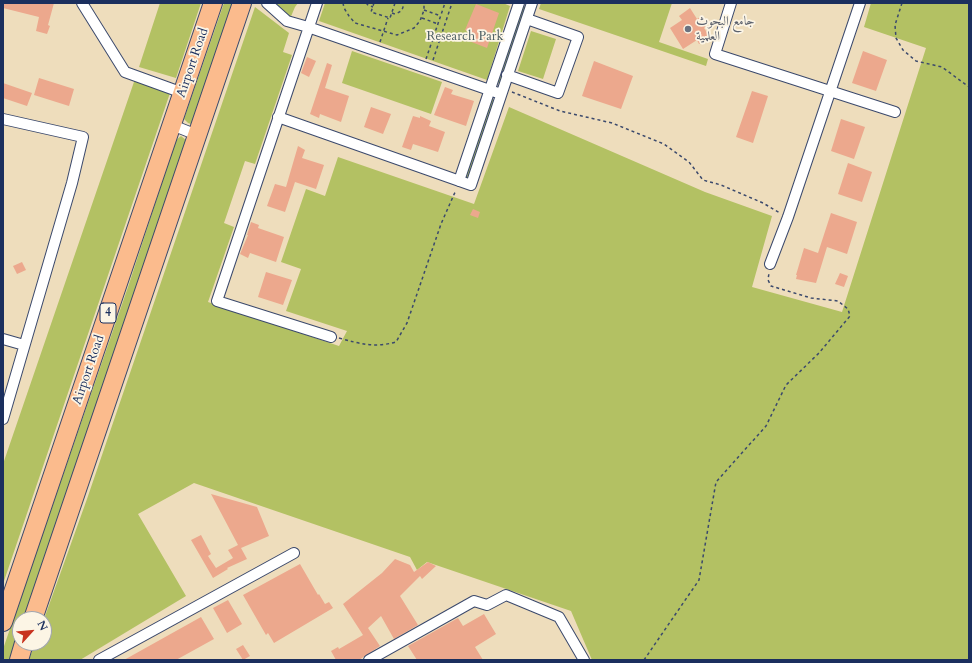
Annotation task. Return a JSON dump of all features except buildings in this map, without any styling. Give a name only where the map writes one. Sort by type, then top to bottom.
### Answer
[{"type":"highway","name":"Airport Road","points":[[3,622],[213,3]]},
{"type":"highway","name":"Airport Road","points":[[36,611],[242,3]]},
{"type":"street","points":[[82,3],[125,72],[183,93]]},
{"type":"street","points":[[267,3],[287,21],[490,90],[502,91]]},
{"type":"street","points":[[317,3],[217,301],[332,337]]},
{"type":"street","points":[[459,180],[519,3]]},
{"type":"street","points":[[278,117],[471,185],[532,3]]},
{"type":"street","points":[[731,3],[715,54],[896,112]]},
{"type":"street","points":[[770,264],[788,217],[860,3]]},
{"type":"street","points":[[507,75],[558,93],[576,44],[578,37],[527,19]]},
{"type":"street","points":[[3,119],[83,137],[72,183],[3,419]]},
{"type":"street","points":[[172,125],[197,135]]},
{"type":"street","points":[[3,339],[24,346]]},
{"type":"street","points":[[99,660],[294,553]]},
{"type":"street","points":[[373,659],[474,601],[487,606],[506,595],[559,617],[584,660]]},
{"type":"path","points":[[343,3],[346,12],[355,23],[397,35],[414,28],[422,18],[424,3]]},
{"type":"path","points":[[366,3],[373,7]]},
{"type":"path","points":[[374,3],[371,12],[388,18]]},
{"type":"path","points":[[377,51],[388,18],[390,18],[395,3]]},
{"type":"path","points":[[392,13],[395,14],[400,12],[403,8],[403,3]]},
{"type":"path","points":[[427,68],[445,3]]},
{"type":"path","points":[[427,68],[452,3]]},
{"type":"path","points":[[902,3],[895,25],[896,38],[903,50],[916,61],[942,68],[969,87]]},
{"type":"path","points":[[424,10],[441,16]]},
{"type":"path","points":[[422,18],[438,24]]},
{"type":"path","points":[[502,91],[560,111],[612,123],[664,144],[689,162],[703,180],[721,185],[763,203],[788,217]]},
{"type":"path","points":[[332,337],[362,344],[382,346],[396,342],[407,323],[441,224],[459,180]]},
{"type":"path","points":[[644,660],[699,580],[716,482],[766,426],[786,385],[819,353],[850,316],[848,309],[838,301],[811,298],[772,286],[768,280],[770,264]]},
{"type":"green space","points":[[160,3],[201,3],[176,78],[139,67]]},
{"type":"green space","points":[[224,3],[234,3],[194,121],[191,124],[184,119]]},
{"type":"green space","points":[[271,3],[298,3],[289,21]]},
{"type":"green space","name":"Research Park","points":[[325,3],[503,3],[510,6],[487,80],[319,21]]},
{"type":"green space","points":[[541,3],[672,3],[659,42],[708,59],[706,66],[539,9]]},
{"type":"green space","points":[[871,3],[969,3],[969,660],[592,660],[571,611],[427,562],[417,570],[410,557],[194,483],[138,514],[186,596],[80,660],[29,660],[32,651],[52,651],[52,611],[47,611],[87,499],[255,7],[289,33],[283,52],[292,55],[255,164],[245,161],[224,223],[234,227],[208,302],[339,346],[347,331],[286,311],[301,269],[281,262],[306,189],[325,196],[338,157],[474,204],[509,107],[705,192],[772,216],[752,287],[842,312],[926,48],[864,27]]},
{"type":"green space","points":[[523,6],[526,7],[500,84],[498,83]]},
{"type":"green space","points":[[531,31],[556,39],[543,79],[518,71]]},
{"type":"green space","points":[[352,51],[442,82],[431,114],[342,83]]},
{"type":"green space","points":[[135,79],[170,93],[3,584],[3,464]]},
{"type":"green space","points":[[492,99],[494,100],[467,180],[465,179]]},
{"type":"green space","points":[[181,136],[187,141],[27,611],[16,611],[128,287],[176,140]]},
{"type":"green space","points":[[12,623],[12,651],[13,651],[10,660],[3,660],[3,649]]},
{"type":"place","name":"جامع البحوث العلمية","points":[[688,29]]}]
